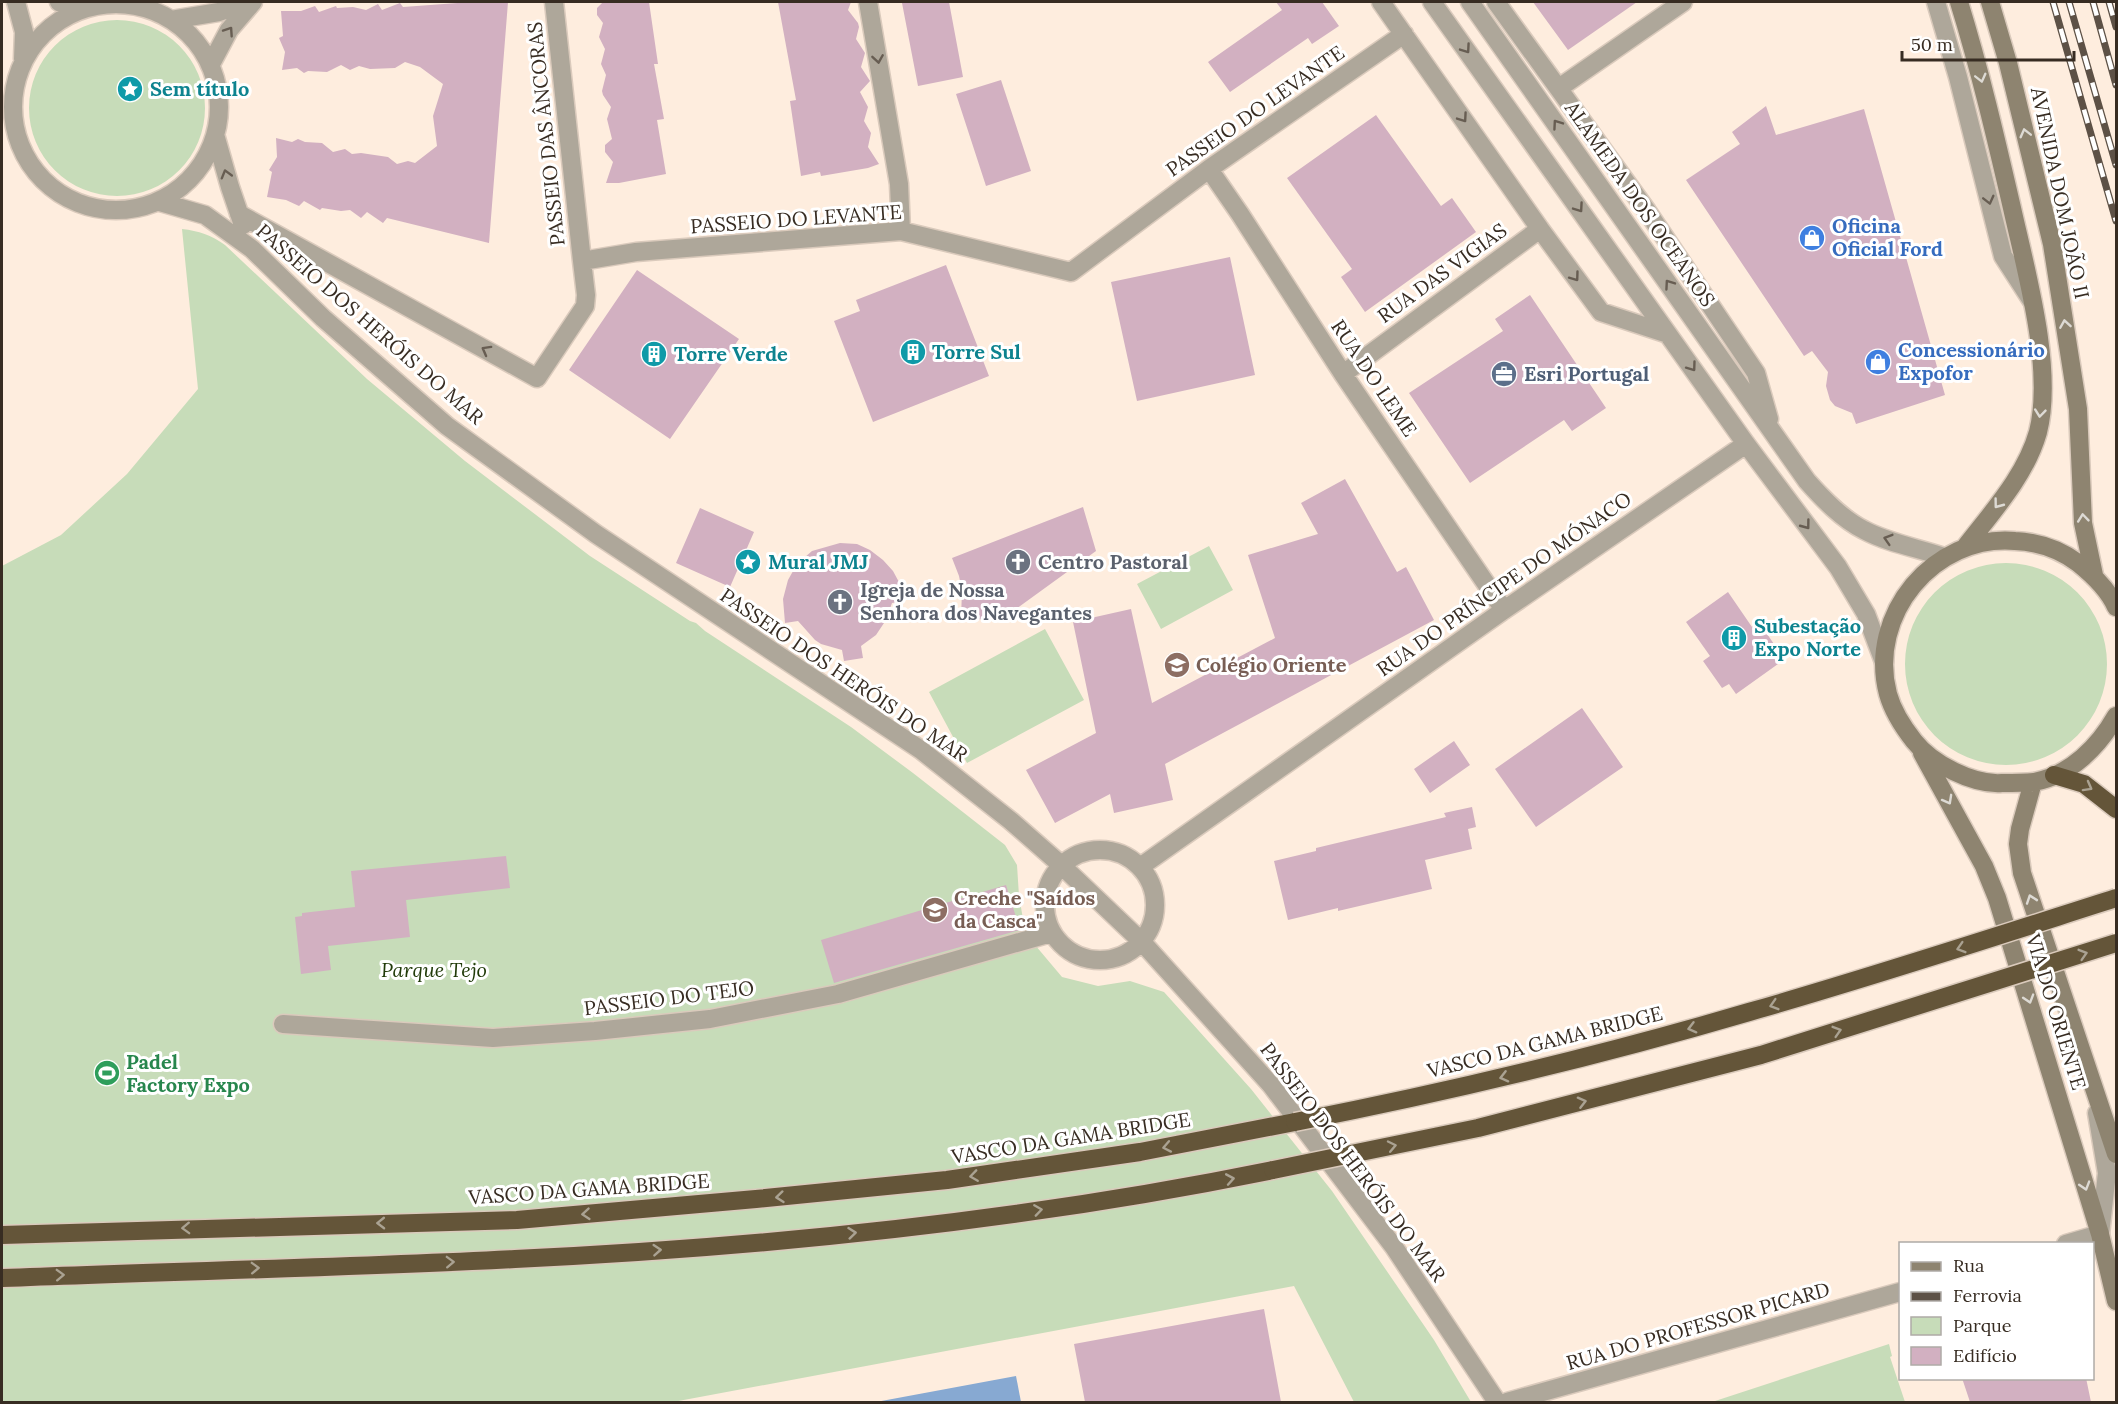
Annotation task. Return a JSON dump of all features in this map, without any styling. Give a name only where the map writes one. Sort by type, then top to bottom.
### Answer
[{"type":"highway","points":[[2054,775],[2084,784],[2116,809]]},
{"type":"highway","name":"VASCO DA GAMA BRIDGE","points":[[2,1235],[517,1220],[947,1180],[1140,1152],[1459,1088],[1614,1049],[1749,1012],[2116,898]]},
{"type":"highway","points":[[2,1278],[515,1259],[741,1244],[938,1224],[1087,1203],[1233,1178],[1382,1148],[1478,1128],[1624,1092],[1761,1055],[2116,943]]},
{"type":"main road","points":[[1959,2],[1980,71],[2032,301],[2042,371],[2038,428],[2027,460],[1966,546]]},
{"type":"main road","name":"AVENIDA DOM JOÃO II","points":[[1990,2],[2008,63],[2052,244],[2078,409],[2083,523],[2094,575]]},
{"type":"main road","points":[[2116,607],[2094,575],[2067,554],[2034,542],[2000,539],[1966,546],[1944,556],[1912,584],[1891,620],[1884,662],[1888,694],[1900,723],[1920,749],[1953,772],[1992,784],[2034,782],[2054,775],[2081,759],[2104,737],[2116,716]]},
{"type":"main road","name":"VIA DO ORIENTE","points":[[1920,749],[1984,867],[1997,898],[2100,1234],[2116,1301]]},
{"type":"main road","name":"VIA DO ORIENTE","points":[[2034,782],[2020,829],[2018,844],[2021,866],[2116,1154]]},
{"type":"main road","points":[[2100,1234],[2116,1252]]},
{"type":"street","points":[[16,2],[24,32],[23,62]]},
{"type":"street","points":[[59,2],[78,11]]},
{"type":"street","points":[[171,20],[219,12],[251,2]]},
{"type":"street","points":[[211,64],[229,30],[251,2]]},
{"type":"street","name":"PASSEIO DAS ÂNCORAS","points":[[554,2],[582,261]]},
{"type":"street","points":[[868,2],[899,184],[901,231]]},
{"type":"street","points":[[1381,2],[1600,312],[1668,334]]},
{"type":"street","points":[[1432,2],[1746,444],[1838,567],[1857,597],[1875,634],[1884,662]]},
{"type":"street","name":"ALAMEDA DOS OCEANOS","points":[[1470,2],[1808,481],[1844,517],[1875,535],[1944,556]]},
{"type":"street","name":"ALAMEDA DOS OCEANOS","points":[[1496,2],[1647,211],[1756,374],[1773,432]]},
{"type":"street","points":[[1559,88],[1683,2]]},
{"type":"street","points":[[1936,2],[1958,77],[2003,255],[2032,301]]},
{"type":"street","points":[[216,138],[195,176],[160,202],[123,211],[85,207],[51,189],[26,160],[13,123],[15,85],[23,62],[36,40],[51,27],[78,11],[110,4],[137,7],[171,20],[194,39],[211,64],[220,100],[216,138],[252,249]]},
{"type":"street","name":"PASSEIO DO LEVANTE","points":[[582,261],[636,252],[901,231],[1071,272],[1209,170],[1404,34]]},
{"type":"street","name":"RUA DO LEME","points":[[1209,170],[1343,374],[1504,610]]},
{"type":"street","name":"PASSEIO DOS HERÓIS DO MAR","points":[[160,202],[205,215],[252,249],[323,318],[447,426],[596,534],[921,750],[1011,821],[1060,864],[1142,942],[1271,1084],[1394,1247],[1497,1402]]},
{"type":"street","points":[[239,214],[537,378],[585,306],[582,261]]},
{"type":"street","name":"RUA DAS VIGIAS","points":[[1343,374],[1540,229]]},
{"type":"street","name":"RUA DO PRÍNCIPE DO MÓNACO","points":[[1140,867],[1504,610],[1746,444]]},
{"type":"street","points":[[1105,850],[1130,858],[1140,867],[1149,878],[1154,892],[1155,906],[1153,921],[1142,942],[1126,954],[1113,959],[1098,960],[1084,958],[1060,944],[1051,933],[1044,907],[1050,880],[1060,864],[1079,853],[1105,850]]},
{"type":"street","name":"PASSEIO DO TEJO","points":[[283,1024],[493,1038],[595,1031],[710,1019],[838,994],[1051,933]]},
{"type":"street","points":[[2073,1242],[2100,1234],[2107,1173],[2089,1072]]},
{"type":"street","name":"RUA DO PROFESSOR PICARD","points":[[1507,1402],[1899,1292]]},
{"type":"green space","points":[[117,20],[151,27],[166,35],[179,46],[190,59],[198,74],[205,108],[198,142],[190,157],[179,170],[166,181],[151,189],[117,196],[83,189],[68,181],[55,170],[44,157],[36,142],[29,108],[36,74],[44,59],[55,46],[68,35],[83,27]]},
{"type":"green space","name":"Parque Tejo","points":[[182,229],[205,234],[225,245],[367,379],[465,461],[590,556],[696,623],[851,727],[1005,845],[1017,865],[1023,919],[1030,939],[1062,977],[1098,986],[1130,981],[1164,992],[1251,1089],[1332,1191],[1434,1340],[1471,1402],[1354,1402],[1294,1286],[673,1402],[2,1402],[2,566],[61,535],[127,474],[198,389]]},
{"type":"green space","points":[[1209,546],[1233,590],[1161,629],[1137,584]]},
{"type":"green space","points":[[1996,563],[2016,563],[2035,567],[2054,575],[2078,592],[2099,625],[2105,644],[2107,664],[2105,684],[2099,703],[2078,736],[2054,753],[2035,761],[2016,765],[1996,765],[1977,761],[1958,753],[1934,736],[1917,712],[1909,693],[1905,674],[1905,654],[1909,635],[1917,616],[1934,592],[1958,575],[1977,567]]},
{"type":"green space","points":[[1045,629],[1084,700],[967,763],[929,692]]},
{"type":"green space","points":[[1889,1344],[1892,1356],[1890,1357],[1905,1402],[1712,1402]]},
{"type":"water","points":[[1016,1376],[1021,1402],[876,1402]]},
{"type":"building","points":[[508,2],[489,243],[387,218],[383,223],[367,212],[361,218],[350,210],[322,208],[320,210],[304,201],[299,206],[286,200],[267,197],[272,172],[269,170],[277,157],[276,138],[292,142],[298,139],[305,142],[322,143],[333,152],[345,149],[352,154],[388,157],[397,164],[408,161],[415,163],[437,146],[433,116],[443,84],[420,67],[405,62],[395,68],[370,69],[359,66],[350,70],[341,65],[327,72],[308,71],[304,73],[297,68],[282,70],[285,52],[279,38],[283,36],[281,11],[301,11],[315,6],[319,12],[336,6],[337,8],[353,7],[366,10],[378,4],[382,10],[400,3],[403,7]]},
{"type":"building","points":[[603,2],[649,2],[658,64],[654,64],[664,119],[657,120],[666,174],[619,183],[606,183],[613,162],[605,152],[605,145],[612,139],[607,119],[611,107],[602,91],[606,75],[601,64],[605,49],[599,37],[603,23],[597,15],[597,8]]},
{"type":"building","points":[[778,2],[851,2],[848,10],[858,23],[856,39],[865,53],[861,67],[870,81],[860,92],[868,107],[864,121],[871,133],[868,147],[879,164],[821,176],[820,172],[801,176],[790,101],[796,100]]},
{"type":"building","points":[[949,2],[963,77],[918,86],[902,3]]},
{"type":"building","points":[[1276,2],[1322,2],[1339,26],[1312,44],[1308,38],[1230,92],[1208,62],[1282,10]]},
{"type":"building","points":[[1533,2],[1637,2],[1568,50]]},
{"type":"building","points":[[1001,80],[1031,171],[986,186],[956,94]]},
{"type":"building","name":"Oficina Oficial Ford","points":[[1766,106],[1776,135],[1864,109],[1945,395],[1856,424],[1852,413],[1835,406],[1830,400],[1826,386],[1828,372],[1812,351],[1804,356],[1686,180],[1740,144],[1732,132]]},
{"type":"building","points":[[1376,115],[1441,206],[1452,198],[1476,232],[1365,312],[1341,277],[1352,269],[1287,178]]},
{"type":"building","points":[[1230,257],[1255,375],[1137,401],[1111,282]]},
{"type":"building","name":"Torre Sul","points":[[946,265],[989,376],[873,422],[834,321],[860,311],[856,300]]},
{"type":"building","name":"Torre Verde","points":[[637,270],[739,339],[670,439],[569,370]]},
{"type":"building","points":[[1530,295],[1606,408],[1572,431],[1564,420],[1470,483],[1409,393],[1503,331],[1495,319]]},
{"type":"building","points":[[1345,479],[1397,572],[1406,567],[1434,620],[1165,764],[1173,800],[1114,813],[1110,794],[1055,823],[1026,770],[1096,733],[1073,622],[1131,609],[1152,703],[1275,638],[1248,555],[1318,534],[1301,503]]},
{"type":"building","name":"Centro Pastoral","points":[[1083,507],[1096,551],[1009,614],[989,620],[961,618],[962,591],[952,558]]},
{"type":"building","points":[[700,508],[754,532],[730,587],[676,563]]},
{"type":"building","name":"Igreja de Nossa Senhora dos Navegantes","points":[[840,543],[857,544],[883,560],[893,571],[900,584],[904,601],[892,603],[886,620],[876,635],[861,646],[863,658],[844,661],[842,650],[821,644],[798,621],[785,623],[783,599],[788,580],[797,564],[812,551]]},
{"type":"building","name":"Subestação Expo Norte","points":[[1728,592],[1752,627],[1759,622],[1778,650],[1771,654],[1778,664],[1736,694],[1729,684],[1722,688],[1703,661],[1710,656],[1686,622]]},
{"type":"building","points":[[1582,708],[1623,767],[1536,827],[1495,769]]},
{"type":"building","points":[[1454,741],[1470,765],[1430,793],[1414,769]]},
{"type":"building","points":[[1472,807],[1476,827],[1468,829],[1472,849],[1425,860],[1432,889],[1288,920],[1274,861],[1316,851],[1316,848],[1446,817],[1444,813]]},
{"type":"building","points":[[506,856],[510,888],[406,900],[410,937],[328,946],[331,970],[301,974],[295,917],[302,916],[302,913],[355,907],[351,871]]},
{"type":"building","points":[[1006,885],[1020,930],[834,983],[821,940]]},
{"type":"building","points":[[1264,1309],[1281,1402],[1085,1402],[1074,1344]]},
{"type":"building","points":[[1963,1380],[2086,1380],[2091,1402],[1970,1402]]},
{"type":"railway","points":[[2053,2],[2116,221]]},
{"type":"railway","points":[[2069,2],[2116,165]]},
{"type":"railway","points":[[2093,2],[2116,85]]},
{"type":"railway","points":[[2109,2],[2116,27]]},
{"type":"place","name":"Sem título","points":[[130,89]]},
{"type":"place","name":"Oficina Oficial Ford","points":[[1812,238]]},
{"type":"place","name":"Torre Sul","points":[[913,352]]},
{"type":"place","name":"Torre Verde","points":[[654,354]]},
{"type":"place","name":"Concessionário Expofor","points":[[1878,362]]},
{"type":"place","name":"Esri Portugal","points":[[1504,374]]},
{"type":"place","name":"Mural JMJ","points":[[748,562]]},
{"type":"place","name":"Centro Pastoral","points":[[1018,562]]},
{"type":"place","name":"Igreja de Nossa Senhora dos Navegantes","points":[[840,602]]},
{"type":"place","name":"Subestação Expo Norte","points":[[1734,638]]},
{"type":"place","name":"Colégio Oriente","points":[[1177,665]]},
{"type":"place","name":"Creche \"Saídos da Casca\"","points":[[935,910]]},
{"type":"place","name":"Padel Factory Expo","points":[[107,1073]]}]
